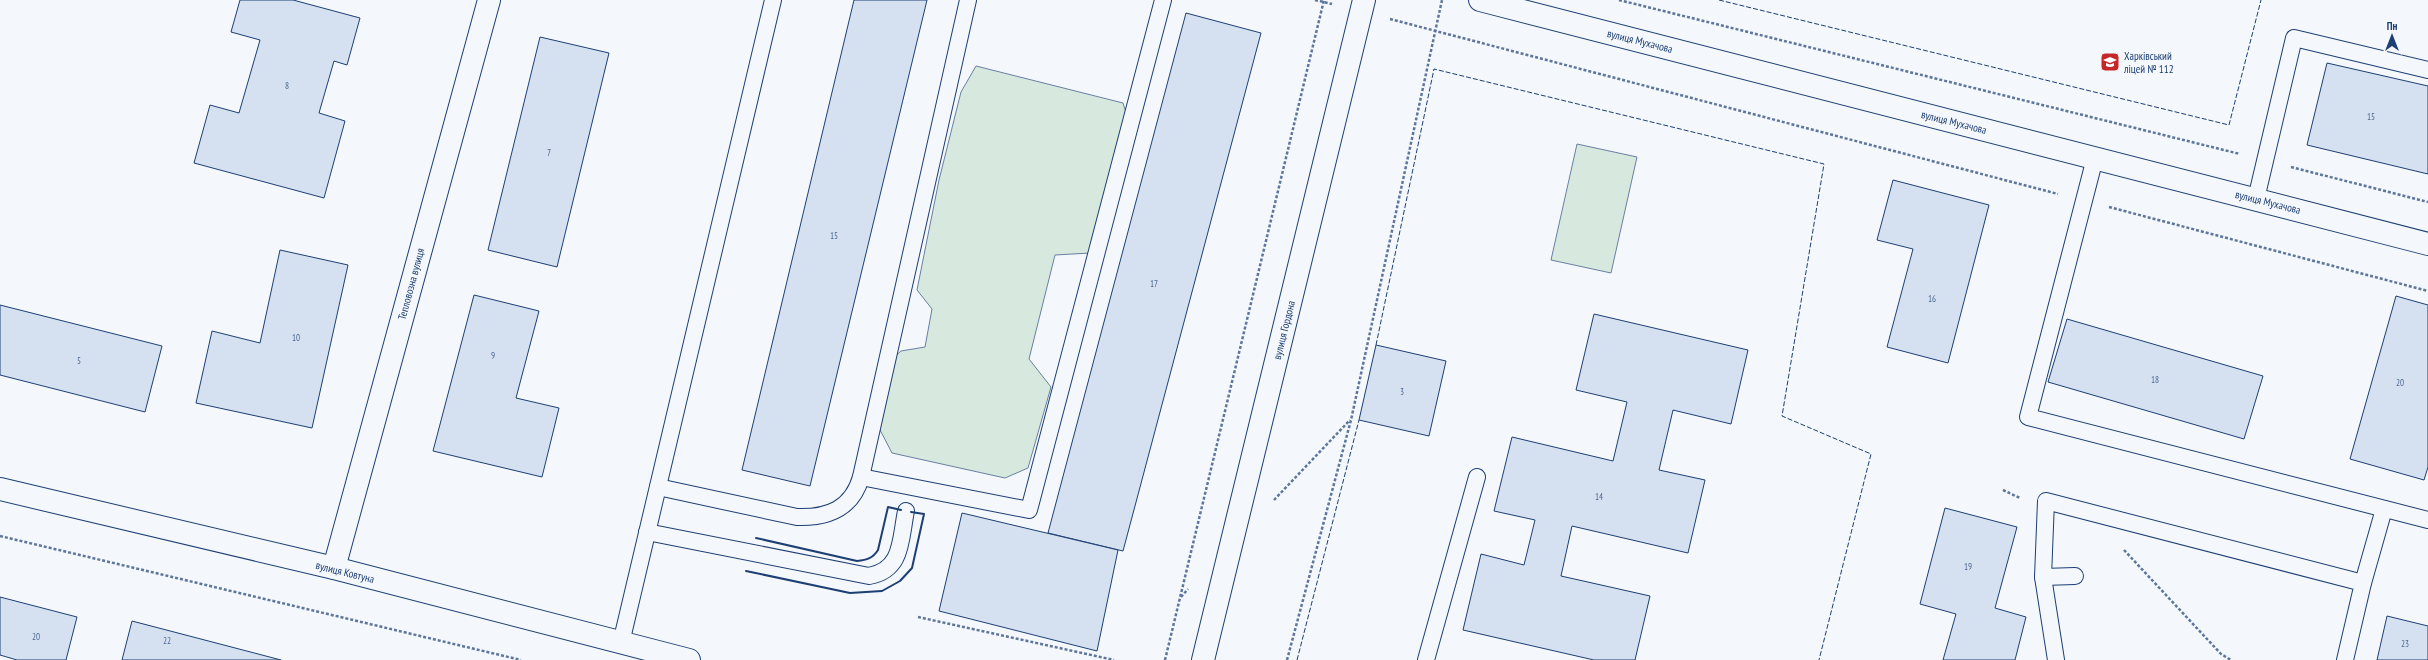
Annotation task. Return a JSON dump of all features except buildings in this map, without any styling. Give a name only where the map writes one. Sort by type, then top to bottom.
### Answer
[{"type":"street","name":"Тепловозна вулиця","points":[[334,568],[489,0]]},
{"type":"street","name":"вулиця Мухачова","points":[[1480,0],[2428,244]]},
{"type":"street","name":"вулиця Гордона","points":[[1203,660],[1363,6]]},
{"type":"street","name":"вулиця Ковтуна","points":[[0,489],[334,568],[621,643],[664,657],[689,660]]},
{"type":"lane","points":[[621,643],[773,0]]},
{"type":"lane","points":[[658,487],[780,514],[815,517],[830,514],[844,507],[852,498],[861,477],[968,0]]},
{"type":"lane","points":[[861,477],[1029,510],[1163,0]]},
{"type":"lane","points":[[2256,199],[2294,38],[2428,70]]},
{"type":"lane","points":[[2095,158],[2028,417],[2428,520]]},
{"type":"lane","points":[[1426,660],[1477,477]]},
{"type":"lane","points":[[2056,660],[2042,577],[2046,501],[2363,583]]},
{"type":"lane","points":[[2346,660],[2363,583],[2384,509]]},
{"type":"lane","points":[[647,532],[869,576],[887,570],[893,565],[897,557],[906,511]]},
{"type":"lane","points":[[2042,577],[2075,576]]},
{"type":"path","points":[[1165,660],[1324,0]]},
{"type":"path","points":[[1287,660],[1351,420],[1434,31],[1442,0]]},
{"type":"path","points":[[1619,0],[2428,202]]},
{"type":"path","points":[[1363,6],[1434,31],[2428,291]]},
{"type":"path","points":[[2003,490],[2046,511]]},
{"type":"path","points":[[0,536],[521,660]]},
{"type":"path","points":[[2122,547],[2221,654],[2231,660]]},
{"type":"path","points":[[918,617],[1114,660]]},
{"type":"shaded area","points":[[976,66],[1123,103],[1127,116],[1090,253],[1055,255],[1029,359],[1051,387],[1028,468],[1005,478],[892,453],[878,426],[892,359],[901,351],[925,347],[932,309],[917,290],[939,180],[961,92]]},
{"type":"shaded area","points":[[1577,144],[1637,157],[1611,273],[1551,260]]},
{"type":"fence","points":[[1719,0],[2229,125],[2261,0]]},
{"type":"fence","points":[[1376,345],[1434,69],[1824,164],[1782,416],[1871,454],[1819,660]]},
{"type":"fence","points":[[1297,660],[1359,420]]},
{"type":"wall","points":[[756,538],[857,561],[864,560],[872,557],[878,550],[888,507],[901,510]]},
{"type":"wall","points":[[746,571],[850,593],[882,591],[900,581],[912,568],[924,514],[911,512]]},
{"type":"place","name":"Харківський ліцей № 112","points":[[2110,62]]}]
